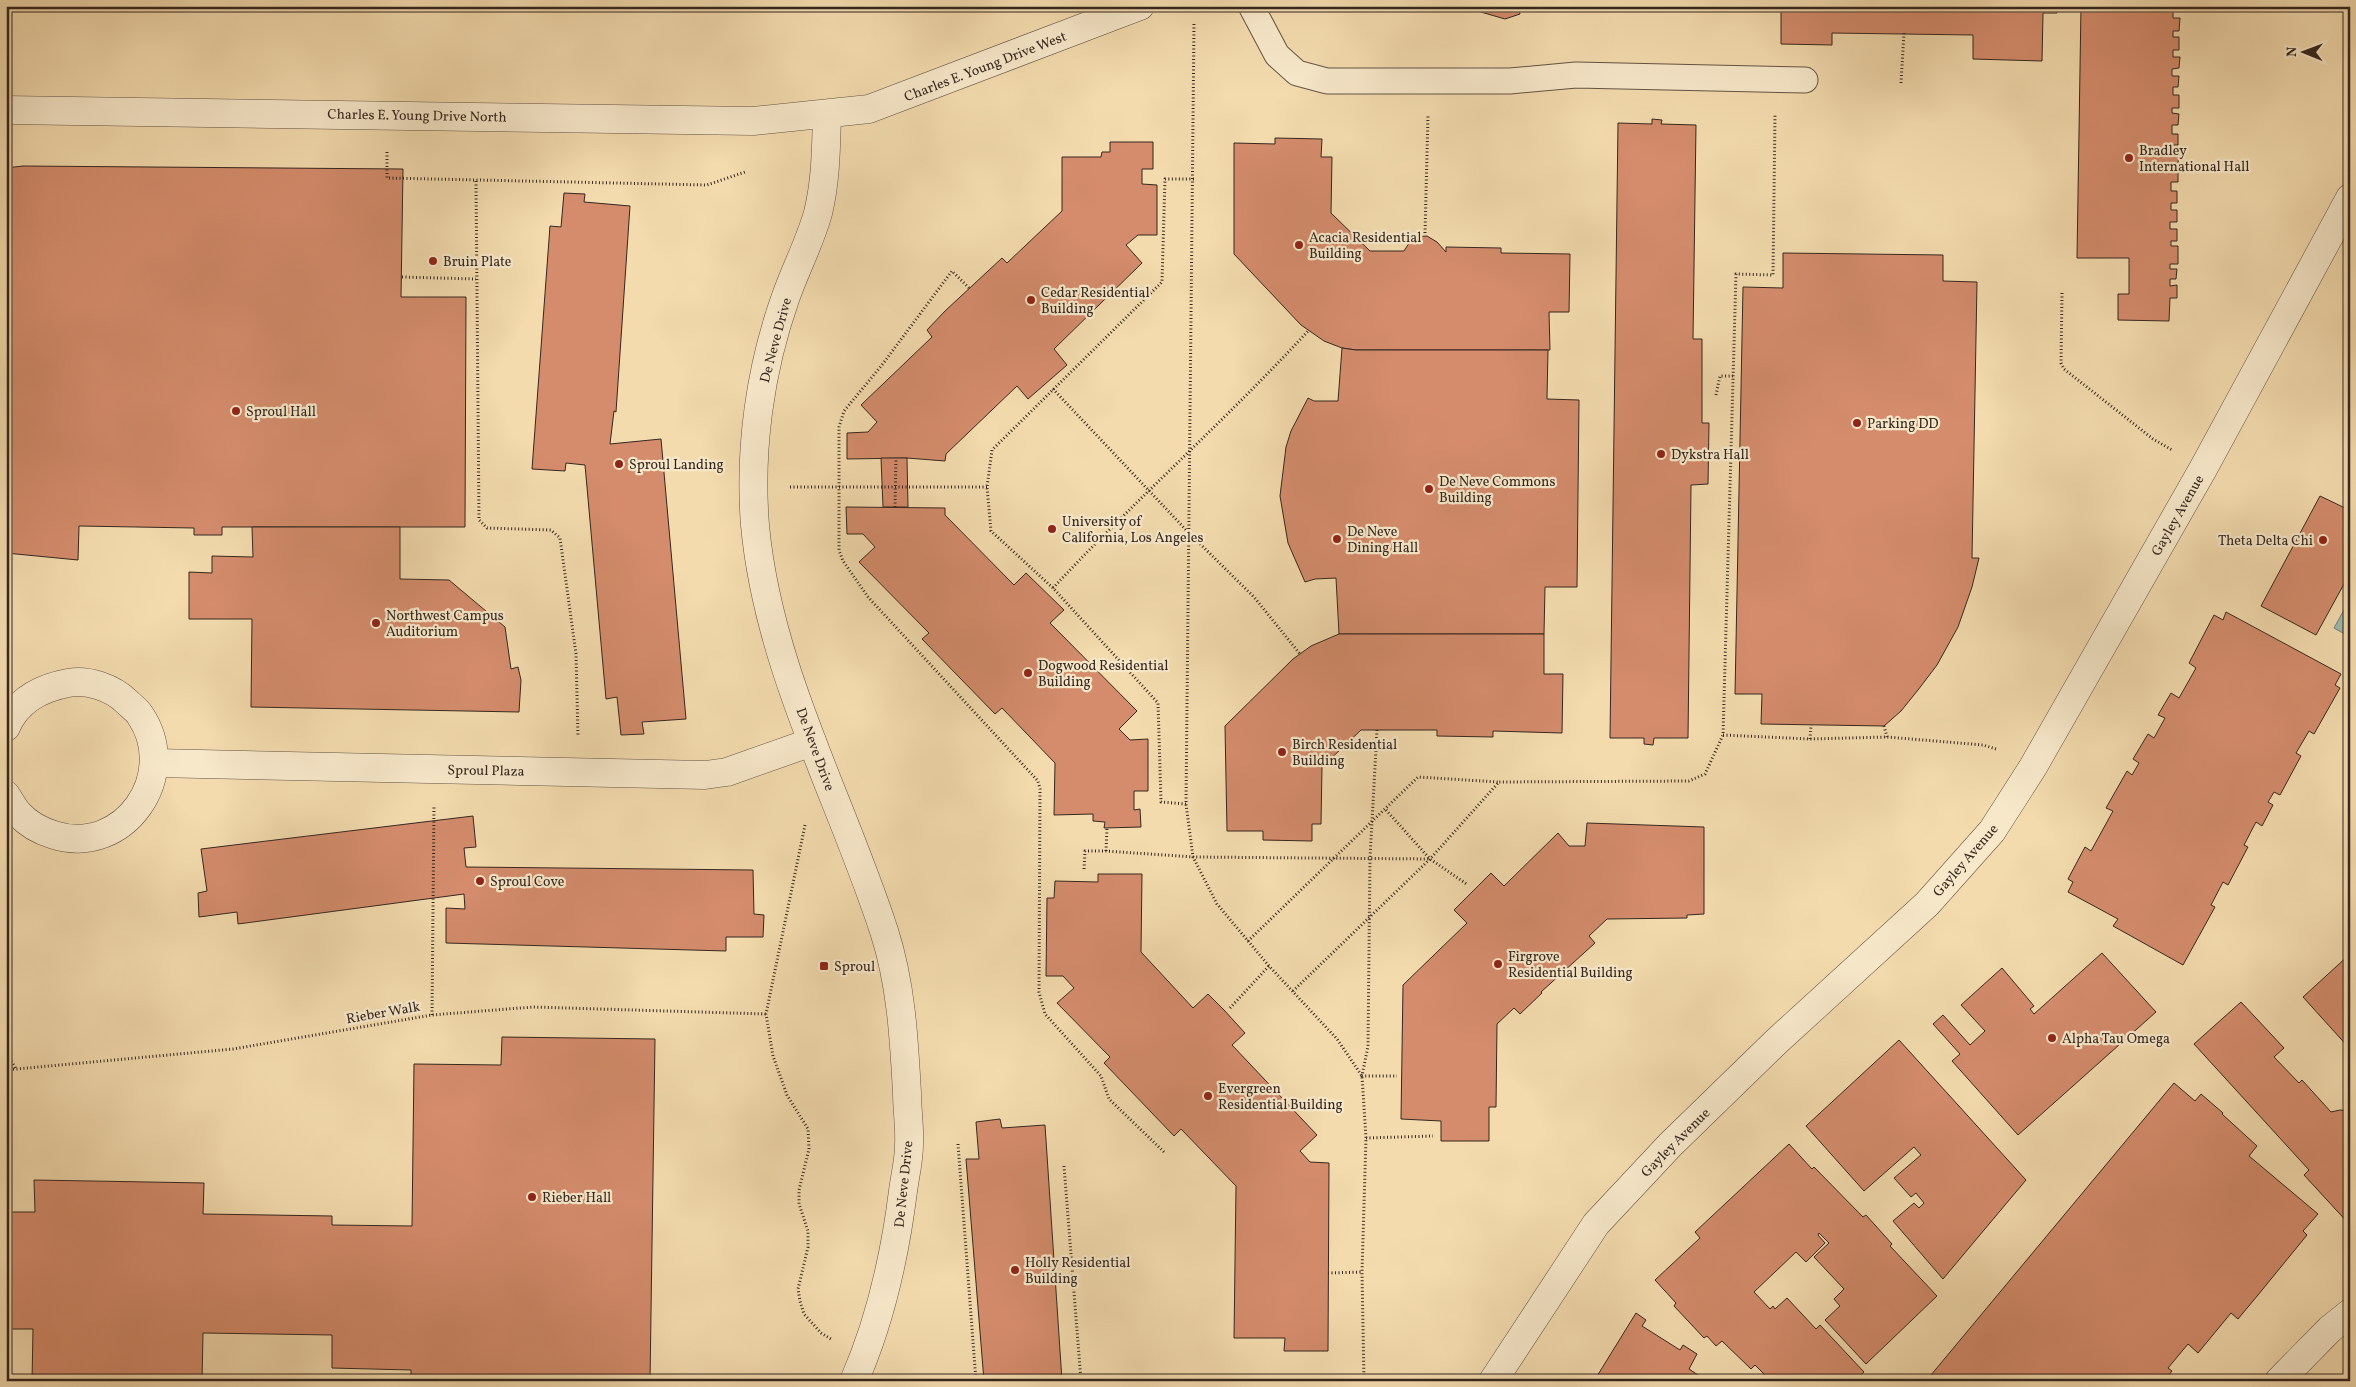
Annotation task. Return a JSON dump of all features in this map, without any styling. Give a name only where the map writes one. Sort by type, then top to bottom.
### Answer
[{"type":"street","name":"Charles E. Young Drive West","points":[[827,115],[869,109],[1140,6]]},
{"type":"street","name":"Charles E. Young Drive North","points":[[6,110],[753,121],[827,115]]},
{"type":"street","name":"De Neve Drive","points":[[827,115],[825,176],[817,215],[784,300],[763,379],[755,440],[754,480],[755,524],[763,583],[781,650],[812,742],[884,931],[895,974],[905,1046],[909,1146],[897,1236],[871,1336],[854,1381]]},
{"type":"street","name":"Gayley Avenue","points":[[1493,1381],[1596,1224],[1670,1145],[1777,1040],[1927,904],[1992,831],[2033,767],[2203,469],[2350,198]]},
{"type":"street","points":[[6,727],[10,718],[27,699],[49,686],[74,682],[100,685],[122,696],[140,715],[151,738],[155,763],[149,789],[136,812],[116,829],[91,838],[65,838],[40,830],[18,814],[6,795]]},
{"type":"street","name":"Sproul Plaza","points":[[155,763],[705,775],[727,772],[812,742]]},
{"type":"street","points":[[2279,1381],[2330,1329],[2350,1313]]},
{"type":"lane","points":[[1251,6],[1277,55],[1297,73],[1327,81],[1510,81],[1576,75],[1775,81],[1804,80]]},
{"type":"path","points":[[1194,24],[1194,179],[1189,449],[1186,804],[1193,857],[1217,904],[1269,966],[1337,1039],[1362,1076]]},
{"type":"path","points":[[1902,83],[1904,33]]},
{"type":"path","points":[[1248,941],[1386,810],[1418,777],[1499,782],[1689,781],[1705,774],[1723,735],[1736,274],[1773,275],[1775,81]]},
{"type":"path","points":[[1425,233],[1428,82]]},
{"type":"path","points":[[387,151],[387,178],[707,185],[745,172]]},
{"type":"path","points":[[1186,804],[1161,802],[1158,703],[1053,588],[991,531],[987,487],[992,450],[1162,282],[1165,179],[1194,179]]},
{"type":"path","points":[[476,181],[479,520],[487,528],[551,530],[560,538],[576,654],[578,772]]},
{"type":"path","points":[[969,288],[952,271],[882,366],[844,411],[839,427],[839,550],[843,561],[868,597],[1038,781],[1040,789],[1039,992],[1045,1014],[1102,1076],[1109,1098],[1164,1152]]},
{"type":"path","points":[[402,277],[476,279]]},
{"type":"path","points":[[2062,293],[2061,363],[2064,369],[2153,439]]},
{"type":"path","points":[[1053,588],[1105,532],[1189,449],[1254,390],[1309,330]]},
{"type":"path","points":[[1716,395],[1720,376],[1733,376]]},
{"type":"path","points":[[1053,389],[1188,532],[1254,597],[1300,654]]},
{"type":"path","points":[[895,507],[896,458]]},
{"type":"path","points":[[790,487],[987,487]]},
{"type":"path","points":[[1810,739],[1812,725]]},
{"type":"path","points":[[1884,726],[1886,737]]},
{"type":"path","points":[[1364,1381],[1362,1272],[1366,1138],[1362,1076],[1368,1046],[1371,916],[1370,858],[1377,730]]},
{"type":"path","points":[[1723,735],[1810,739],[1886,737],[1983,745],[1996,750]]},
{"type":"path","points":[[1293,992],[1430,859],[1499,782]]},
{"type":"path","points":[[1386,810],[1430,859],[1468,885]]},
{"type":"path","points":[[432,1015],[434,821]]},
{"type":"path","points":[[806,821],[766,1014],[772,1056],[787,1095],[808,1129],[809,1149],[799,1190],[799,1204],[808,1232],[808,1246],[798,1289],[800,1301],[804,1314],[821,1333],[836,1342]]},
{"type":"path","points":[[1106,851],[1107,828]]},
{"type":"path","points":[[1084,869],[1085,851],[1193,857],[1430,859]]},
{"type":"path","points":[[1230,1008],[1269,966]]},
{"type":"path","name":"Rieber Walk","points":[[6,1070],[234,1049],[432,1015],[533,1007],[766,1014]]},
{"type":"path","points":[[6,1052],[16,1069]]},
{"type":"path","points":[[1362,1076],[1396,1076]]},
{"type":"path","points":[[1366,1138],[1433,1136]]},
{"type":"path","points":[[958,1144],[976,1381]]},
{"type":"path","points":[[1064,1166],[1081,1381]]},
{"type":"path","points":[[1328,1273],[1362,1272]]},
{"type":"water","points":[[2350,599],[2350,637],[2334,628]]},
{"type":"building","points":[[1468,6],[1518,6],[1520,14],[1505,19],[1467,8]]},
{"type":"building","points":[[1781,6],[2057,6],[2057,13],[2043,13],[2042,61],[1973,59],[1973,35],[1832,33],[1832,45],[1781,44]]},
{"type":"building","name":"Bradley International Hall","points":[[2081,6],[2173,6],[2173,18],[2180,18],[2179,31],[2173,31],[2173,37],[2179,37],[2179,50],[2173,50],[2173,57],[2180,57],[2179,68],[2172,69],[2172,76],[2179,76],[2178,87],[2173,87],[2173,95],[2179,95],[2179,108],[2172,108],[2172,113],[2179,114],[2178,125],[2172,125],[2172,134],[2178,134],[2178,145],[2172,145],[2172,152],[2179,152],[2178,164],[2171,164],[2171,171],[2178,171],[2178,182],[2171,182],[2171,191],[2177,191],[2177,203],[2171,203],[2171,210],[2177,210],[2177,222],[2170,222],[2170,229],[2177,229],[2177,241],[2171,241],[2171,246],[2178,246],[2178,264],[2170,264],[2170,269],[2177,269],[2176,279],[2170,279],[2170,286],[2177,285],[2177,298],[2170,298],[2169,321],[2118,320],[2118,294],[2129,294],[2129,258],[2077,258]]},
{"type":"building","name":"Dykstra Hall","points":[[1652,119],[1662,120],[1661,124],[1696,125],[1693,339],[1702,339],[1702,423],[1709,423],[1708,484],[1691,485],[1688,738],[1654,738],[1653,745],[1644,744],[1644,738],[1610,738],[1618,123],[1652,124]]},
{"type":"building","name":"Acacia Residential Building","points":[[1275,138],[1322,139],[1321,157],[1332,157],[1331,213],[1370,251],[1404,251],[1413,237],[1427,236],[1437,242],[1446,252],[1446,247],[1501,248],[1501,253],[1570,254],[1569,312],[1549,312],[1550,350],[1356,350],[1342,348],[1324,341],[1301,325],[1234,254],[1234,143],[1275,144]]},
{"type":"building","name":"Cedar Residential Building","points":[[1110,142],[1153,142],[1153,169],[1142,169],[1142,184],[1157,185],[1157,235],[1138,235],[1126,245],[1142,263],[1054,349],[1067,365],[1028,399],[1017,386],[946,454],[945,461],[907,458],[847,459],[847,433],[868,432],[877,422],[861,405],[932,337],[927,330],[945,311],[1002,258],[1007,263],[1062,211],[1062,157],[1101,157],[1102,152],[1110,152]]},
{"type":"building","name":"Sproul Hall","points":[[23,166],[403,169],[401,297],[466,297],[465,527],[222,527],[222,535],[194,535],[194,528],[79,526],[78,560],[6,553],[6,168]]},
{"type":"building","name":"Sproul Landing","points":[[564,193],[585,194],[584,202],[630,206],[616,412],[614,411],[610,444],[661,439],[686,719],[642,722],[644,734],[621,735],[617,697],[606,699],[585,465],[566,463],[565,471],[532,469],[550,226],[561,227]]},
{"type":"building","name":"Parking DD","points":[[1783,253],[1943,255],[1943,281],[1977,282],[1972,558],[1979,558],[1972,587],[1958,627],[1937,665],[1901,711],[1884,726],[1761,724],[1762,694],[1735,694],[1743,287],[1783,288]]},
{"type":"building","name":"De Neve Commons Building","points":[[1342,348],[1356,350],[1548,350],[1547,399],[1579,400],[1577,587],[1545,587],[1544,634],[1339,634],[1336,578],[1315,579],[1305,582],[1288,543],[1280,496],[1286,447],[1291,431],[1308,398],[1314,401],[1338,401]]},
{"type":"building","points":[[881,458],[907,458],[908,507],[883,507]]},
{"type":"building","name":"Theta Delta Chi","points":[[2320,496],[2345,508],[2350,499],[2350,573],[2316,635],[2261,606]]},
{"type":"building","name":"Dogwood Residential Building","points":[[846,507],[945,508],[945,515],[1014,585],[1026,573],[1064,610],[1050,623],[1137,711],[1119,729],[1130,740],[1148,739],[1148,791],[1134,791],[1134,810],[1140,809],[1141,827],[1104,828],[1105,822],[1093,821],[1093,814],[1054,815],[1055,763],[1002,708],[995,714],[922,639],[929,633],[859,562],[875,547],[863,534],[847,534]]},
{"type":"building","name":"Northwest Campus Auditorium","points":[[252,527],[400,527],[400,579],[449,580],[505,627],[511,669],[518,667],[521,680],[519,712],[251,707],[252,619],[189,619],[189,572],[212,573],[212,556],[253,557]]},
{"type":"building","points":[[2226,612],[2341,674],[2335,685],[2340,688],[2314,734],[2309,731],[2296,753],[2301,756],[2280,795],[2274,792],[2268,802],[2273,805],[2262,826],[2256,822],[2244,845],[2248,847],[2228,885],[2223,882],[2211,905],[2215,907],[2183,965],[2113,926],[2118,919],[2068,892],[2073,882],[2068,879],[2085,847],[2091,851],[2113,811],[2106,808],[2127,771],[2132,775],[2139,763],[2133,759],[2148,734],[2154,738],[2165,718],[2158,715],[2171,693],[2179,698],[2196,668],[2189,663],[2214,615],[2223,620]]},
{"type":"building","name":"Birch Residential Building","points":[[1339,634],[1544,634],[1544,674],[1563,674],[1562,733],[1493,731],[1493,737],[1437,736],[1437,730],[1361,730],[1322,767],[1321,824],[1312,824],[1312,841],[1263,840],[1263,831],[1227,831],[1225,726],[1293,659],[1311,646]]},
{"type":"building","name":"Sproul Cove","points":[[473,816],[476,847],[464,848],[466,867],[753,870],[754,914],[764,915],[763,937],[726,937],[726,951],[446,943],[446,908],[465,909],[464,894],[238,924],[237,912],[199,917],[198,893],[207,891],[201,849]]},
{"type":"building","name":"Firgrove Residential Building","points":[[1587,823],[1704,827],[1704,914],[1687,915],[1687,918],[1607,919],[1589,936],[1595,943],[1541,992],[1520,1014],[1514,1008],[1497,1024],[1496,1107],[1489,1107],[1489,1141],[1441,1141],[1441,1121],[1401,1119],[1403,985],[1467,923],[1454,910],[1491,873],[1504,886],[1558,833],[1569,846],[1585,846]]},
{"type":"building","name":"Evergreen Residential Building","points":[[1098,874],[1142,874],[1141,952],[1193,1008],[1208,994],[1224,1010],[1245,1033],[1232,1045],[1317,1135],[1300,1151],[1310,1162],[1329,1163],[1328,1351],[1284,1351],[1285,1338],[1234,1338],[1236,1186],[1181,1129],[1174,1136],[1104,1063],[1110,1057],[1057,1003],[1074,988],[1063,976],[1046,976],[1047,898],[1054,898],[1055,881],[1098,882]]},
{"type":"building","name":"Alpha Tau Omega","points":[[2102,953],[2156,1012],[2018,1135],[1952,1061],[1960,1054],[1933,1024],[1943,1015],[1970,1045],[1985,1031],[1961,1005],[2002,968],[2034,1006],[2030,1009],[2034,1014]]},
{"type":"building","points":[[2350,954],[2350,1049],[2303,997]]},
{"type":"building","points":[[2241,1002],[2284,1048],[2274,1057],[2299,1083],[2302,1080],[2331,1112],[2340,1110],[2350,1111],[2350,1225],[2304,1175],[2309,1170],[2194,1044]]},
{"type":"building","name":"Rieber Hall","points":[[502,1037],[655,1039],[650,1381],[411,1381],[411,1370],[332,1368],[332,1335],[203,1333],[202,1381],[32,1381],[33,1329],[6,1329],[6,1212],[35,1212],[34,1180],[204,1183],[203,1214],[332,1216],[332,1225],[412,1226],[414,1064],[501,1065]]},
{"type":"building","points":[[1899,1040],[2026,1180],[1943,1279],[1893,1221],[1914,1203],[1919,1208],[1924,1203],[1916,1193],[1911,1197],[1894,1178],[1921,1155],[1914,1147],[1864,1191],[1806,1126]]},
{"type":"building","points":[[2174,1083],[2195,1101],[2201,1094],[2223,1113],[2257,1146],[2249,1156],[2318,1214],[2303,1231],[2307,1235],[2258,1295],[2238,1319],[2231,1313],[2198,1353],[2188,1344],[2168,1368],[2172,1371],[2164,1381],[1926,1381]]},
{"type":"building","name":"Holly Residential Building","points":[[1000,1119],[1002,1128],[1045,1125],[1062,1381],[984,1381],[966,1159],[979,1159],[976,1122]]},
{"type":"building","points":[[1789,1144],[1812,1169],[1814,1167],[1863,1217],[1866,1215],[1892,1244],[1890,1246],[1937,1296],[1866,1364],[1825,1320],[1840,1306],[1834,1299],[1844,1289],[1814,1257],[1829,1243],[1819,1233],[1818,1235],[1825,1243],[1806,1262],[1796,1252],[1754,1292],[1770,1309],[1773,1306],[1775,1309],[1787,1298],[1816,1329],[1820,1325],[1864,1372],[1855,1381],[1777,1381],[1772,1375],[1769,1379],[1755,1365],[1751,1369],[1722,1341],[1716,1346],[1707,1336],[1704,1338],[1674,1306],[1676,1303],[1655,1280],[1700,1238],[1695,1232]]},
{"type":"building","points":[[1636,1313],[1646,1320],[1642,1326],[1680,1350],[1683,1345],[1697,1354],[1689,1369],[1707,1381],[1594,1381]]},
{"type":"place","name":"Bradley International Hall","points":[[2129,158]]},
{"type":"place","name":"Acacia Residential Building","points":[[1299,245]]},
{"type":"place","name":"Bruin Plate","points":[[433,261]]},
{"type":"place","name":"Cedar Residential Building","points":[[1031,300]]},
{"type":"place","name":"Sproul Hall","points":[[236,411]]},
{"type":"place","name":"Parking DD","points":[[1857,423]]},
{"type":"place","name":"Dykstra Hall","points":[[1661,454]]},
{"type":"place","name":"Sproul Landing","points":[[619,464]]},
{"type":"place","name":"De Neve Commons Building","points":[[1429,489]]},
{"type":"place","name":"University of California, Los Angeles","points":[[1052,529]]},
{"type":"place","name":"De Neve Dining Hall","points":[[1337,539]]},
{"type":"place","name":"Theta Delta Chi","points":[[2323,540]]},
{"type":"place","name":"Northwest Campus Auditorium","points":[[376,623]]},
{"type":"place","name":"Dogwood Residential Building","points":[[1028,673]]},
{"type":"place","name":"Birch Residential Building","points":[[1282,752]]},
{"type":"place","name":"Sproul Cove","points":[[480,881]]},
{"type":"place","name":"Firgrove Residential Building","points":[[1498,964]]},
{"type":"place","name":"Sproul","points":[[824,966]]},
{"type":"place","name":"Alpha Tau Omega","points":[[2052,1038]]},
{"type":"place","name":"Evergreen Residential Building","points":[[1208,1096]]},
{"type":"place","name":"Rieber Hall","points":[[532,1197]]},
{"type":"place","name":"Holly Residential Building","points":[[1015,1270]]}]
